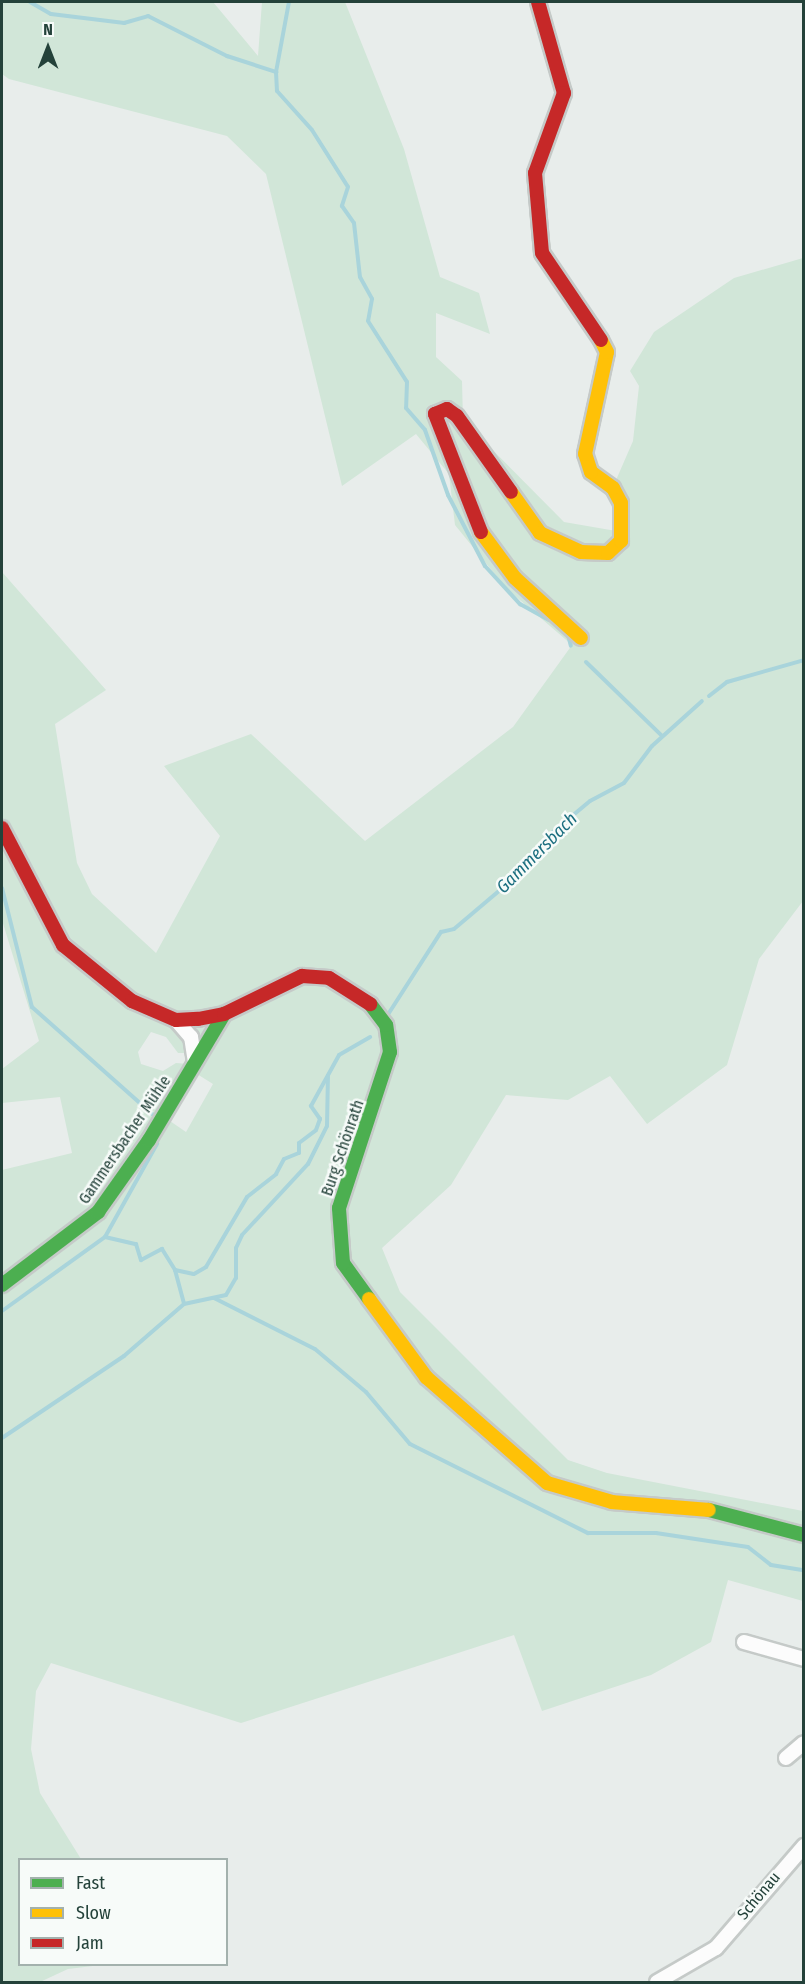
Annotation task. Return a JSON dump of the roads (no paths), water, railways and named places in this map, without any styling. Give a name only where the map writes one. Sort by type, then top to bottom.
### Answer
[{"type":"street","points":[[538,2],[564,93],[536,173],[542,253],[554,277],[593,321],[607,352],[600,399],[585,454],[591,472],[613,488],[625,518],[621,541],[608,553],[560,546],[540,533],[457,416],[447,409],[435,414],[479,529],[515,578],[581,638]]},
{"type":"street","points":[[2,828],[63,945],[132,1001],[176,1020],[191,1037],[195,1064]]},
{"type":"street","name":"Burg Schönrath","points":[[176,1020],[224,1014],[293,977],[329,978],[364,997],[386,1025],[390,1052],[339,1208],[343,1263],[426,1377],[504,1450],[547,1483],[612,1502],[709,1510],[804,1535]]},
{"type":"street","name":"Gammersbacher Mühle","points":[[2,1285],[89,1224],[195,1064],[224,1014]]},
{"type":"street","points":[[744,1642],[804,1659]]},
{"type":"street","points":[[786,1758],[804,1743]]},
{"type":"street","name":"Schönau","points":[[657,1983],[716,1948],[804,1846]]},
{"type":"waterway","points":[[30,2],[51,14],[124,23],[148,16],[227,56],[276,72],[277,91],[312,130],[348,187],[342,206],[354,223],[360,277],[372,299],[368,321],[407,382],[406,408],[425,430],[448,495],[485,566],[520,604],[549,620]]},
{"type":"waterway","points":[[276,72],[289,2]]},
{"type":"waterway","points":[[568,635],[571,646]]},
{"type":"waterway","name":"Gammersbach","points":[[709,696],[727,682],[804,660]]},
{"type":"waterway","points":[[586,662],[662,736]]},
{"type":"waterway","name":"Gammersbach","points":[[387,1016],[441,932],[454,929],[520,873],[547,837],[590,801],[624,783],[652,746],[702,701]]},
{"type":"waterway","points":[[2,888],[32,1007],[152,1114]]},
{"type":"waterway","name":"Gammersbach","points":[[2,1311],[105,1237],[136,1244],[141,1260],[162,1249],[175,1270],[194,1274],[206,1267],[247,1197],[276,1174],[284,1159],[299,1153],[299,1143],[316,1130],[320,1119],[311,1106],[339,1055],[370,1037]]},
{"type":"waterway","points":[[175,1270],[184,1304],[226,1295],[236,1278],[236,1248],[242,1235],[308,1164],[327,1126],[328,1076]]},
{"type":"waterway","points":[[105,1237],[157,1144]]},
{"type":"waterway","points":[[214,1298],[315,1349],[366,1392],[410,1444],[588,1533],[656,1533],[748,1547],[771,1565],[804,1570]]},
{"type":"waterway","points":[[2,1438],[124,1356],[184,1304]]}]
